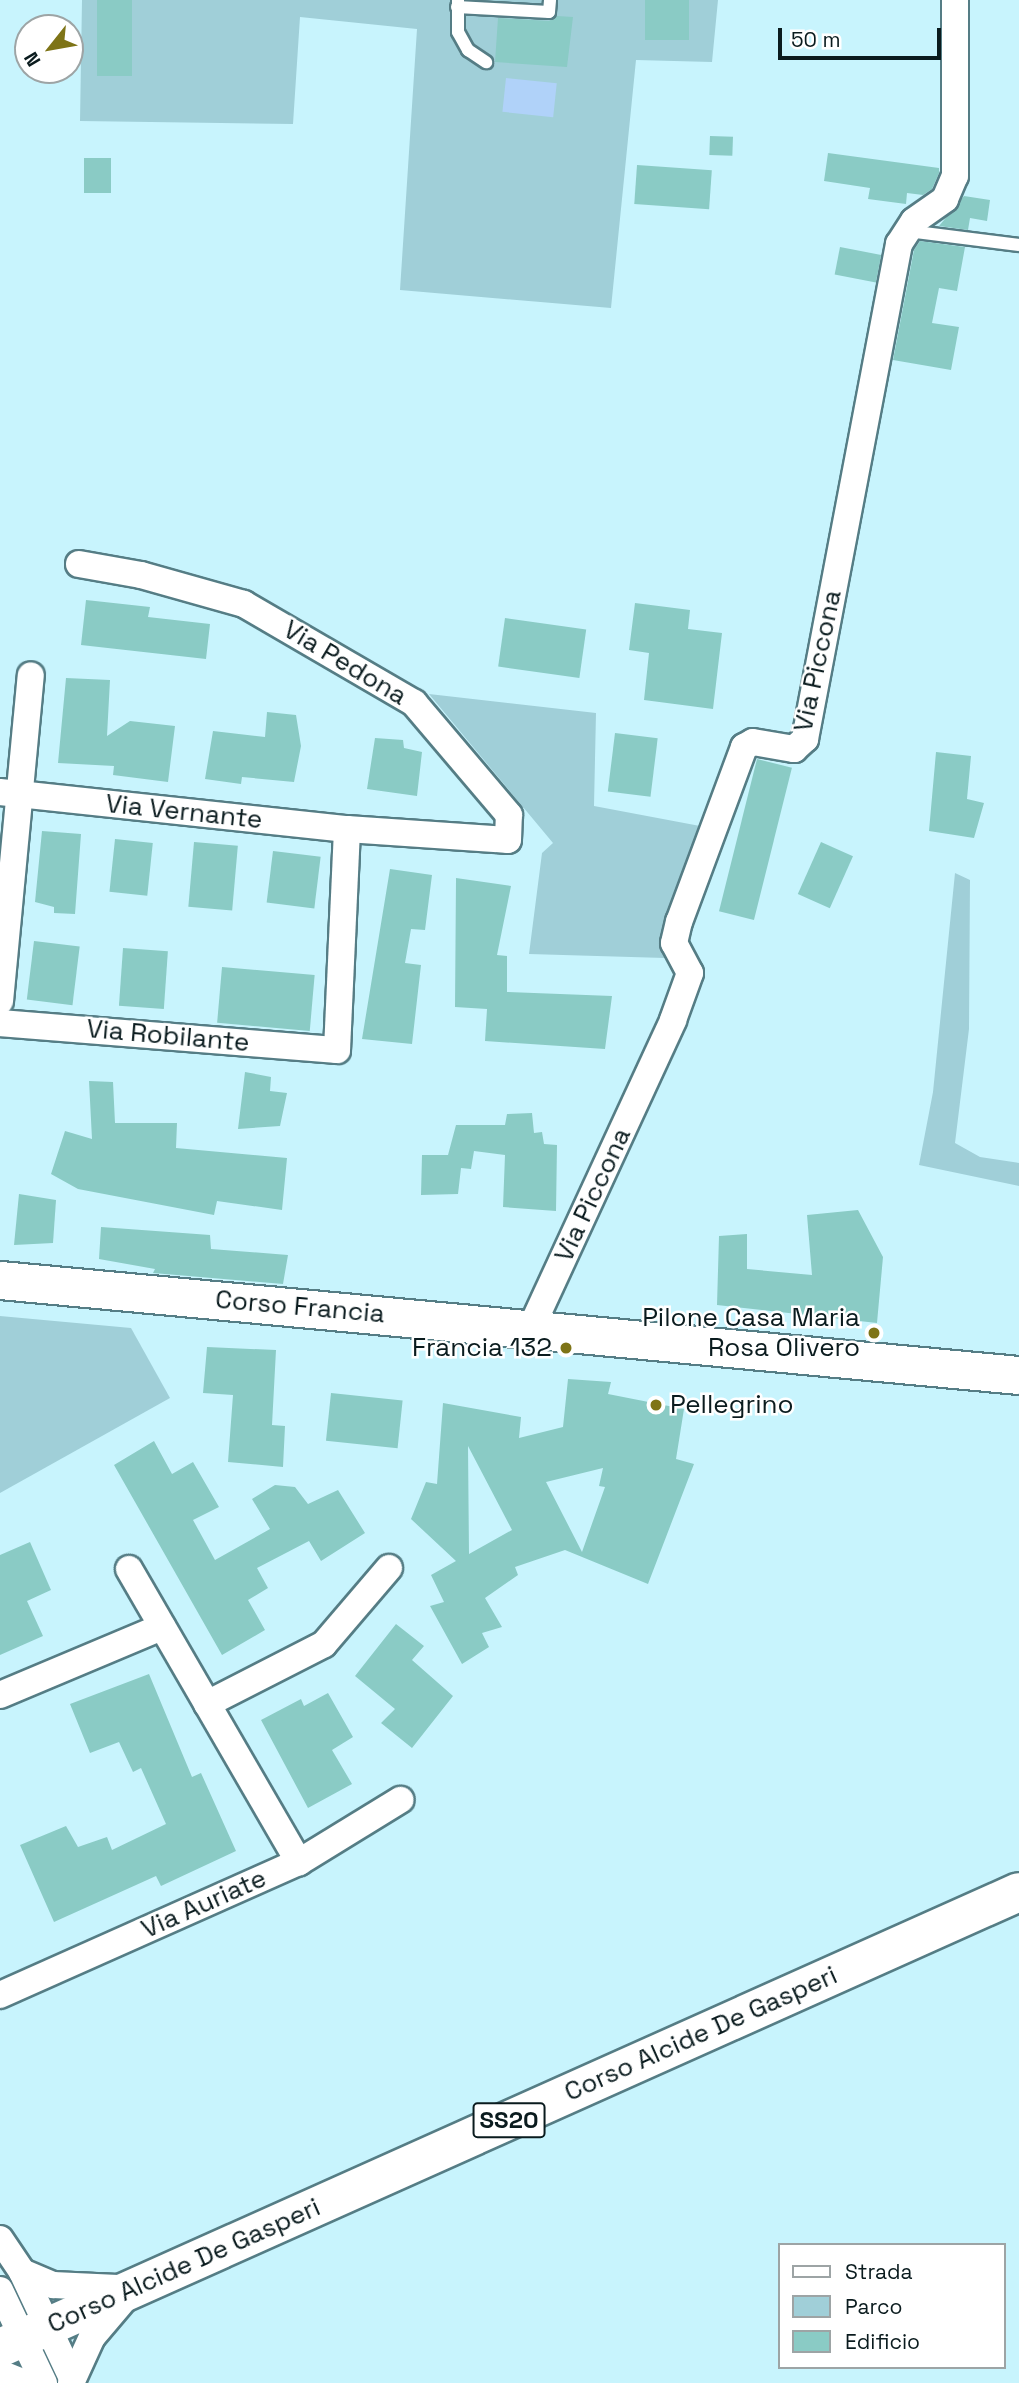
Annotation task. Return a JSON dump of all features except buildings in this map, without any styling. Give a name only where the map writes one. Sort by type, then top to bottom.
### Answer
[{"type":"main road","name":"Corso Francia","points":[[0,1280],[1019,1375]]},
{"type":"main road","name":"Corso Alcide De Gasperi","points":[[23,2337],[1018,1893]]},
{"type":"street","name":"Via Piccona","points":[[531,1328],[673,1020],[690,973],[674,943],[679,922],[744,747],[753,742],[794,749],[805,739],[899,244],[914,221],[945,199],[955,176],[955,0]]},
{"type":"street","name":"Via Pedona","points":[[79,564],[141,575],[244,604],[296,631],[414,703],[509,815],[508,840],[347,829]]},
{"type":"street","points":[[0,1001],[11,793],[31,675]]},
{"type":"street","name":"Via Vernante","points":[[11,793],[347,829]]},
{"type":"street","name":"Via Robilante","points":[[0,1023],[337,1050],[347,829]]},
{"type":"street","points":[[207,1704],[324,1644],[389,1568]]},
{"type":"street","points":[[129,1569],[299,1862]]},
{"type":"street","points":[[0,1695],[162,1627]]},
{"type":"street","name":"Via Auriate","points":[[0,1995],[299,1862],[400,1800]]},
{"type":"street","points":[[0,2239],[22,2272],[23,2337],[71,2380],[92,2337],[134,2287]]},
{"type":"street","points":[[22,2272],[53,2285],[134,2287]]},
{"type":"street","points":[[0,2290],[44,2383]]},
{"type":"street","points":[[0,2374],[25,2383]]},
{"type":"lane","points":[[486,62],[468,50],[458,32],[457,4],[549,12],[550,0]]},
{"type":"lane","points":[[907,231],[1019,245]]},
{"type":"green space","points":[[82,0],[718,0],[712,62],[636,60],[611,308],[400,290],[417,29],[300,17],[293,124],[80,121],[81,84],[84,84],[84,14],[82,14]]},
{"type":"green space","points":[[429,694],[596,713],[594,806],[700,826],[665,958],[529,954],[542,853],[553,843]]},
{"type":"green space","points":[[955,873],[970,880],[969,1029],[955,1143],[980,1157],[1019,1163],[1019,1186],[919,1165],[933,1092]]},
{"type":"green space","points":[[0,1316],[131,1328],[170,1398],[0,1493]]},
{"type":"shaded area","points":[[506,78],[557,83],[553,117],[502,112]]},
{"type":"place","name":"Pilone Casa Maria Rosa Olivero","points":[[874,1333]]},
{"type":"place","name":"Francia 132","points":[[566,1348]]},
{"type":"place","name":"Pellegrino","points":[[656,1405]]}]
